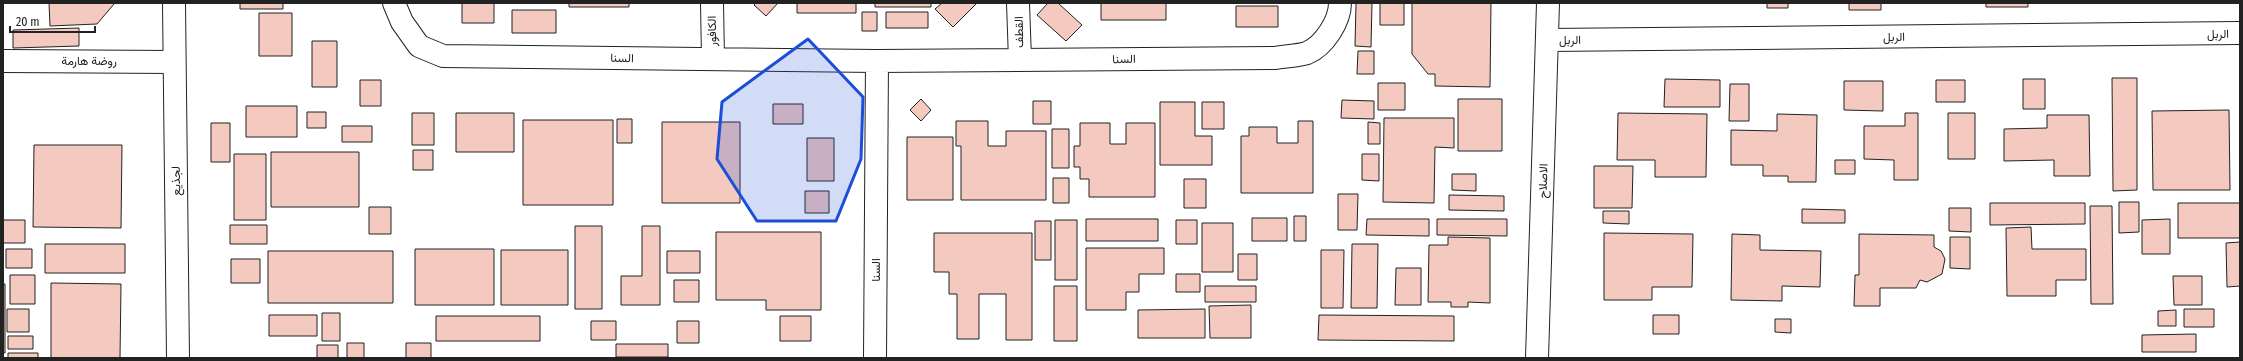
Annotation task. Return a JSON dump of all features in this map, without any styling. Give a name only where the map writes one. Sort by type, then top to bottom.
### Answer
[{"type":"street","name":"لجذيع","points":[[174,3],[178,358]]},
{"type":"street","name":"السنا","points":[[394,3],[402,22],[419,46],[443,56],[877,61],[1275,58],[1307,53],[1330,34],[1340,11],[1340,3]]},
{"type":"street","name":"الكافور","points":[[712,3],[713,59]]},
{"type":"street","name":"القطف","points":[[1018,3],[1020,60]]},
{"type":"street","name":"الاصلاح","points":[[1537,358],[1548,3]]},
{"type":"street","name":"الربل","points":[[1548,40],[2240,33]]},
{"type":"street","name":"روضة هارمة","points":[[3,61],[174,62]]},
{"type":"street","name":"السنا","points":[[875,358],[877,61]]},
{"type":"highlighted area","points":[[808,39],[863,97],[861,159],[836,221],[757,221],[717,159],[722,102]]},
{"type":"building","points":[[49,3],[114,4],[97,24],[50,26]]},
{"type":"building","points":[[240,3],[283,3],[283,9],[240,9]]},
{"type":"building","points":[[462,3],[494,3],[494,23],[462,23]]},
{"type":"building","points":[[569,3],[629,3],[629,7],[569,7]]},
{"type":"building","points":[[756,3],[778,3],[766,16],[754,5]]},
{"type":"building","points":[[797,3],[856,3],[856,13],[797,13]]},
{"type":"building","points":[[875,3],[931,3],[931,7],[875,7]]},
{"type":"building","points":[[942,3],[977,3],[953,27],[935,9]]},
{"type":"building","points":[[1048,3],[1058,3],[1082,25],[1066,41],[1037,15]]},
{"type":"building","points":[[1101,3],[1166,3],[1166,20],[1101,20]]},
{"type":"building","points":[[1356,3],[1372,3],[1371,47],[1355,46]]},
{"type":"building","points":[[1380,3],[1404,3],[1404,25],[1380,25]]},
{"type":"building","points":[[1412,3],[1491,3],[1490,87],[1435,86],[1435,74],[1428,74],[1412,54]]},
{"type":"building","points":[[1767,3],[1788,3],[1788,8],[1767,8]]},
{"type":"building","points":[[1849,3],[1881,3],[1881,10],[1849,10]]},
{"type":"building","points":[[1986,3],[2028,3],[2028,7],[1986,7]]},
{"type":"building","points":[[1236,6],[1278,6],[1278,27],[1236,27]]},
{"type":"building","points":[[512,10],[556,10],[556,33],[512,33]]},
{"type":"building","points":[[862,12],[877,12],[877,31],[862,31]]},
{"type":"building","points":[[886,12],[928,12],[928,28],[886,28]]},
{"type":"building","points":[[259,13],[292,13],[292,56],[259,56]]},
{"type":"building","points":[[79,28],[79,46],[13,48],[13,30]]},
{"type":"building","points":[[312,41],[337,41],[337,87],[312,87]]},
{"type":"building","points":[[1358,51],[1374,51],[1374,74],[1357,74]]},
{"type":"building","points":[[2112,78],[2137,78],[2137,190],[2113,191]]},
{"type":"building","points":[[1665,79],[1720,80],[1720,107],[1664,107]]},
{"type":"building","points":[[2023,79],[2045,79],[2045,109],[2023,109]]},
{"type":"building","points":[[360,80],[381,80],[381,106],[360,106]]},
{"type":"building","points":[[1936,80],[1965,80],[1965,102],[1936,102]]},
{"type":"building","points":[[1844,81],[1883,81],[1883,111],[1844,110]]},
{"type":"building","points":[[1378,83],[1405,83],[1405,110],[1378,110]]},
{"type":"building","points":[[1730,84],[1749,84],[1749,121],[1729,121]]},
{"type":"building","points":[[921,99],[931,110],[921,121],[910,110]]},
{"type":"building","points":[[1458,99],[1502,99],[1502,151],[1458,151]]},
{"type":"building","points":[[1342,100],[1374,101],[1374,119],[1341,118]]},
{"type":"building","points":[[1033,101],[1051,101],[1051,124],[1033,124]]},
{"type":"building","points":[[1160,102],[1195,102],[1195,136],[1212,136],[1212,165],[1160,165]]},
{"type":"building","points":[[1202,102],[1224,102],[1224,129],[1202,129]]},
{"type":"building","points":[[773,104],[803,104],[803,124],[773,124]]},
{"type":"building","points":[[246,106],[297,106],[297,137],[246,137]]},
{"type":"building","points":[[2229,110],[2230,190],[2153,190],[2152,111]]},
{"type":"building","points":[[307,112],[326,112],[326,128],[307,128]]},
{"type":"building","points":[[412,113],[434,113],[434,145],[412,145]]},
{"type":"building","points":[[456,113],[514,113],[514,152],[456,152]]},
{"type":"building","points":[[1618,113],[1707,114],[1706,177],[1655,177],[1655,160],[1617,160]]},
{"type":"building","points":[[1905,113],[1918,113],[1918,180],[1894,180],[1894,160],[1864,159],[1864,126],[1905,126]]},
{"type":"building","points":[[1948,113],[1975,113],[1975,159],[1948,159]]},
{"type":"building","points":[[1777,114],[1817,115],[1816,182],[1788,182],[1788,176],[1763,176],[1763,165],[1731,165],[1731,130],[1777,131]]},
{"type":"building","points":[[2047,115],[2089,115],[2090,176],[2054,176],[2054,160],[2004,161],[2004,129],[2047,128]]},
{"type":"building","points":[[1384,118],[1454,118],[1454,148],[1435,147],[1434,203],[1383,202]]},
{"type":"building","points":[[617,119],[632,119],[632,143],[617,143]]},
{"type":"building","points":[[523,120],[613,120],[613,205],[523,205]]},
{"type":"building","points":[[956,121],[988,121],[988,146],[1006,146],[1006,131],[1046,131],[1046,200],[961,200],[961,146],[956,146]]},
{"type":"building","points":[[1298,121],[1313,121],[1313,193],[1241,193],[1241,136],[1249,136],[1249,127],[1277,127],[1277,143],[1298,143]]},
{"type":"building","points":[[662,122],[740,122],[740,203],[662,203]]},
{"type":"building","points":[[1368,122],[1380,123],[1380,144],[1368,144]]},
{"type":"building","points":[[211,123],[230,123],[230,162],[211,162]]},
{"type":"building","points":[[1080,123],[1110,123],[1110,144],[1126,144],[1126,123],[1155,123],[1155,197],[1089,197],[1089,179],[1080,179],[1080,167],[1074,167],[1074,146],[1080,146]]},
{"type":"building","points":[[342,126],[372,126],[372,142],[342,142]]},
{"type":"building","points":[[1052,129],[1069,129],[1069,168],[1052,168]]},
{"type":"building","points":[[907,137],[953,137],[953,200],[907,200]]},
{"type":"building","points":[[807,138],[834,138],[834,181],[807,181]]},
{"type":"building","points":[[34,145],[122,145],[121,228],[33,227]]},
{"type":"building","points":[[413,150],[433,150],[433,170],[413,170]]},
{"type":"building","points":[[271,152],[359,152],[359,207],[271,207]]},
{"type":"building","points":[[234,154],[266,154],[266,220],[234,220]]},
{"type":"building","points":[[1362,154],[1379,154],[1379,181],[1362,180]]},
{"type":"building","points":[[1835,160],[1855,160],[1855,174],[1835,174]]},
{"type":"building","points":[[1594,166],[1633,166],[1632,208],[1594,208]]},
{"type":"building","points":[[1452,174],[1476,174],[1476,191],[1452,190]]},
{"type":"building","points":[[1053,178],[1069,178],[1069,203],[1053,203]]},
{"type":"building","points":[[1184,179],[1206,179],[1206,208],[1184,208]]},
{"type":"building","points":[[805,191],[829,191],[829,213],[805,213]]},
{"type":"building","points":[[1338,194],[1358,194],[1357,230],[1338,230]]},
{"type":"building","points":[[1449,195],[1504,196],[1504,211],[1449,210]]},
{"type":"building","points":[[2119,202],[2139,202],[2139,232],[2119,233]]},
{"type":"building","points":[[1990,203],[2085,203],[2085,224],[1990,225]]},
{"type":"building","points":[[2178,203],[2240,203],[2240,238],[2178,238]]},
{"type":"building","points":[[2090,206],[2112,206],[2113,304],[2091,304]]},
{"type":"building","points":[[369,207],[391,207],[391,234],[369,234]]},
{"type":"building","points":[[1949,208],[1971,208],[1971,232],[1949,231]]},
{"type":"building","points":[[1802,209],[1845,210],[1845,223],[1802,223]]},
{"type":"building","points":[[1603,211],[1629,211],[1629,224],[1603,223]]},
{"type":"building","points":[[1294,216],[1306,216],[1306,241],[1294,241]]},
{"type":"building","points":[[1252,218],[1287,218],[1287,241],[1252,241]]},
{"type":"building","points":[[1086,219],[1158,219],[1158,241],[1086,241]]},
{"type":"building","points":[[1367,219],[1429,219],[1429,236],[1366,235]]},
{"type":"building","points":[[1437,219],[1507,219],[1507,236],[1437,235]]},
{"type":"building","points":[[2170,219],[2170,254],[2142,254],[2142,220]]},
{"type":"building","points":[[3,220],[25,220],[25,243],[3,243]]},
{"type":"building","points":[[1055,220],[1077,220],[1077,280],[1055,280]]},
{"type":"building","points":[[1176,220],[1197,220],[1197,244],[1176,244]]},
{"type":"building","points":[[1035,221],[1051,221],[1051,260],[1035,260]]},
{"type":"building","points":[[1202,223],[1233,223],[1233,272],[1202,272]]},
{"type":"building","points":[[230,225],[267,225],[267,244],[230,244]]},
{"type":"building","points":[[575,226],[602,226],[602,309],[575,309]]},
{"type":"building","points":[[642,226],[660,226],[660,305],[621,305],[621,276],[642,276]]},
{"type":"building","points":[[2031,227],[2032,249],[2086,249],[2086,280],[2056,280],[2056,296],[2007,296],[2006,228]]},
{"type":"building","points":[[716,232],[821,232],[821,310],[766,310],[766,300],[716,300]]},
{"type":"building","points":[[934,233],[1032,233],[1032,340],[1006,340],[1006,294],[979,294],[979,339],[957,339],[957,294],[949,294],[949,272],[934,272]]},
{"type":"building","points":[[1604,233],[1693,234],[1692,287],[1652,287],[1652,300],[1604,300]]},
{"type":"building","points":[[1732,234],[1760,235],[1760,250],[1821,251],[1820,287],[1782,286],[1782,301],[1731,300]]},
{"type":"building","points":[[1859,234],[1934,235],[1934,247],[1941,251],[1945,259],[1942,274],[1927,282],[1920,280],[1916,288],[1880,288],[1880,306],[1854,306],[1855,275],[1859,275]]},
{"type":"building","points":[[1448,237],[1490,238],[1490,303],[1468,302],[1468,307],[1451,307],[1451,302],[1428,302],[1429,245],[1448,245]]},
{"type":"building","points":[[1950,237],[1970,237],[1970,269],[1950,268]]},
{"type":"building","points":[[2240,242],[2240,286],[2227,287],[2226,243]]},
{"type":"building","points":[[45,244],[125,244],[125,273],[45,273]]},
{"type":"building","points":[[1352,244],[1378,244],[1377,308],[1351,308]]},
{"type":"building","points":[[1086,248],[1164,248],[1164,274],[1139,274],[1139,292],[1126,292],[1126,310],[1086,310]]},
{"type":"building","points":[[6,249],[32,249],[32,268],[6,268]]},
{"type":"building","points":[[415,249],[494,249],[494,305],[415,305]]},
{"type":"building","points":[[501,250],[568,250],[568,305],[501,305]]},
{"type":"building","points":[[1321,250],[1344,250],[1343,308],[1321,308]]},
{"type":"building","points":[[268,251],[393,251],[393,303],[268,303]]},
{"type":"building","points":[[667,251],[700,251],[700,273],[667,273]]},
{"type":"building","points":[[1238,254],[1257,254],[1257,280],[1238,280]]},
{"type":"building","points":[[231,259],[260,259],[260,283],[231,283]]},
{"type":"building","points":[[1396,268],[1421,268],[1421,305],[1395,305]]},
{"type":"building","points":[[1176,274],[1200,274],[1200,292],[1176,292]]},
{"type":"building","points":[[10,275],[35,275],[35,304],[10,304]]},
{"type":"building","points":[[2173,276],[2202,276],[2202,305],[2174,305]]},
{"type":"building","points":[[674,280],[699,280],[699,302],[674,302]]},
{"type":"building","points":[[51,283],[121,284],[120,358],[51,358]]},
{"type":"building","points":[[3,284],[5,284],[5,353],[3,353]]},
{"type":"building","points":[[1054,286],[1077,286],[1077,341],[1054,341]]},
{"type":"building","points":[[1205,286],[1256,286],[1256,302],[1205,302]]},
{"type":"building","points":[[1251,305],[1251,338],[1210,338],[1209,306]]},
{"type":"building","points":[[7,309],[29,309],[29,332],[7,332]]},
{"type":"building","points":[[1205,309],[1205,338],[1138,338],[1138,310]]},
{"type":"building","points":[[2184,309],[2214,309],[2214,327],[2184,327]]},
{"type":"building","points":[[2176,310],[2176,326],[2158,326],[2158,311]]},
{"type":"building","points":[[322,313],[340,313],[340,341],[322,341]]},
{"type":"building","points":[[269,315],[317,315],[317,336],[269,336]]},
{"type":"building","points":[[1319,315],[1454,316],[1454,341],[1318,340]]},
{"type":"building","points":[[1653,315],[1679,315],[1679,334],[1653,334]]},
{"type":"building","points":[[436,316],[540,316],[540,341],[436,341]]},
{"type":"building","points":[[780,316],[811,316],[811,341],[780,341]]},
{"type":"building","points":[[1775,319],[1791,319],[1791,333],[1775,332]]},
{"type":"building","points":[[591,321],[616,321],[616,340],[591,340]]},
{"type":"building","points":[[677,321],[699,321],[699,343],[677,343]]},
{"type":"building","points":[[2196,334],[2196,352],[2142,352],[2142,335]]},
{"type":"building","points":[[8,336],[33,336],[33,349],[8,349]]},
{"type":"building","points":[[347,343],[364,343],[364,358],[347,358]]},
{"type":"building","points":[[406,343],[431,343],[431,358],[406,358]]},
{"type":"building","points":[[616,344],[668,344],[668,357],[616,357]]},
{"type":"building","points":[[317,345],[338,345],[338,358],[317,358]]},
{"type":"building","points":[[8,353],[38,353],[38,358],[8,358]]}]
